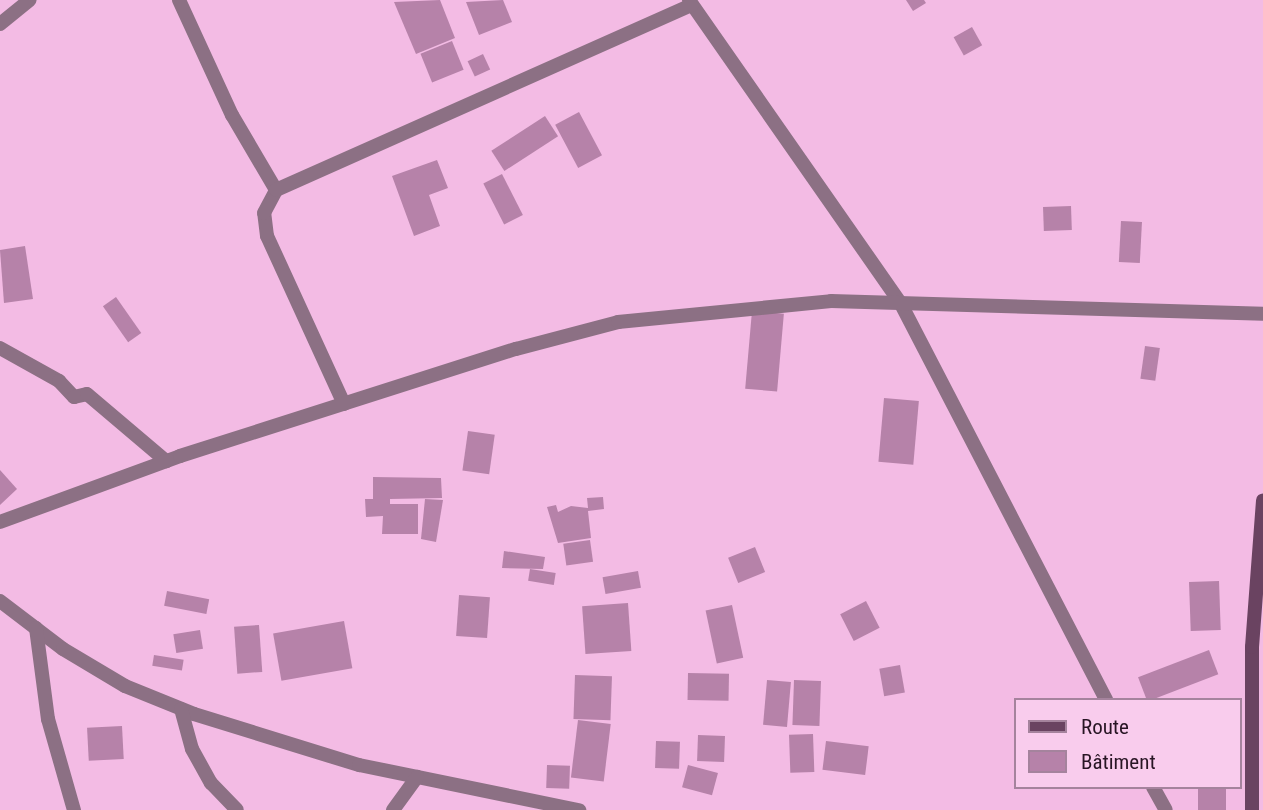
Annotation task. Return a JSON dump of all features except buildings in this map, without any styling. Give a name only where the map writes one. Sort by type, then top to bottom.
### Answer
[{"type":"main road","points":[[1252,810],[1252,648],[1263,500]]},
{"type":"street","points":[[0,24],[30,0]]},
{"type":"street","points":[[179,0],[232,115],[276,190]]},
{"type":"street","points":[[344,404],[267,236],[264,212],[276,190],[691,2],[901,304],[1105,698]]},
{"type":"street","points":[[0,522],[166,461],[516,349],[618,323],[831,300],[1263,314]]},
{"type":"street","points":[[0,348],[59,381],[74,397],[88,394],[166,461]]},
{"type":"street","points":[[0,601],[125,686],[181,709],[359,765],[579,810]]},
{"type":"street","points":[[36,628],[48,719],[74,810]]},
{"type":"street","points":[[181,709],[192,748],[211,783],[237,810]]},
{"type":"street","points":[[393,810],[417,777]]},
{"type":"street","points":[[1154,789],[1166,810]]}]
